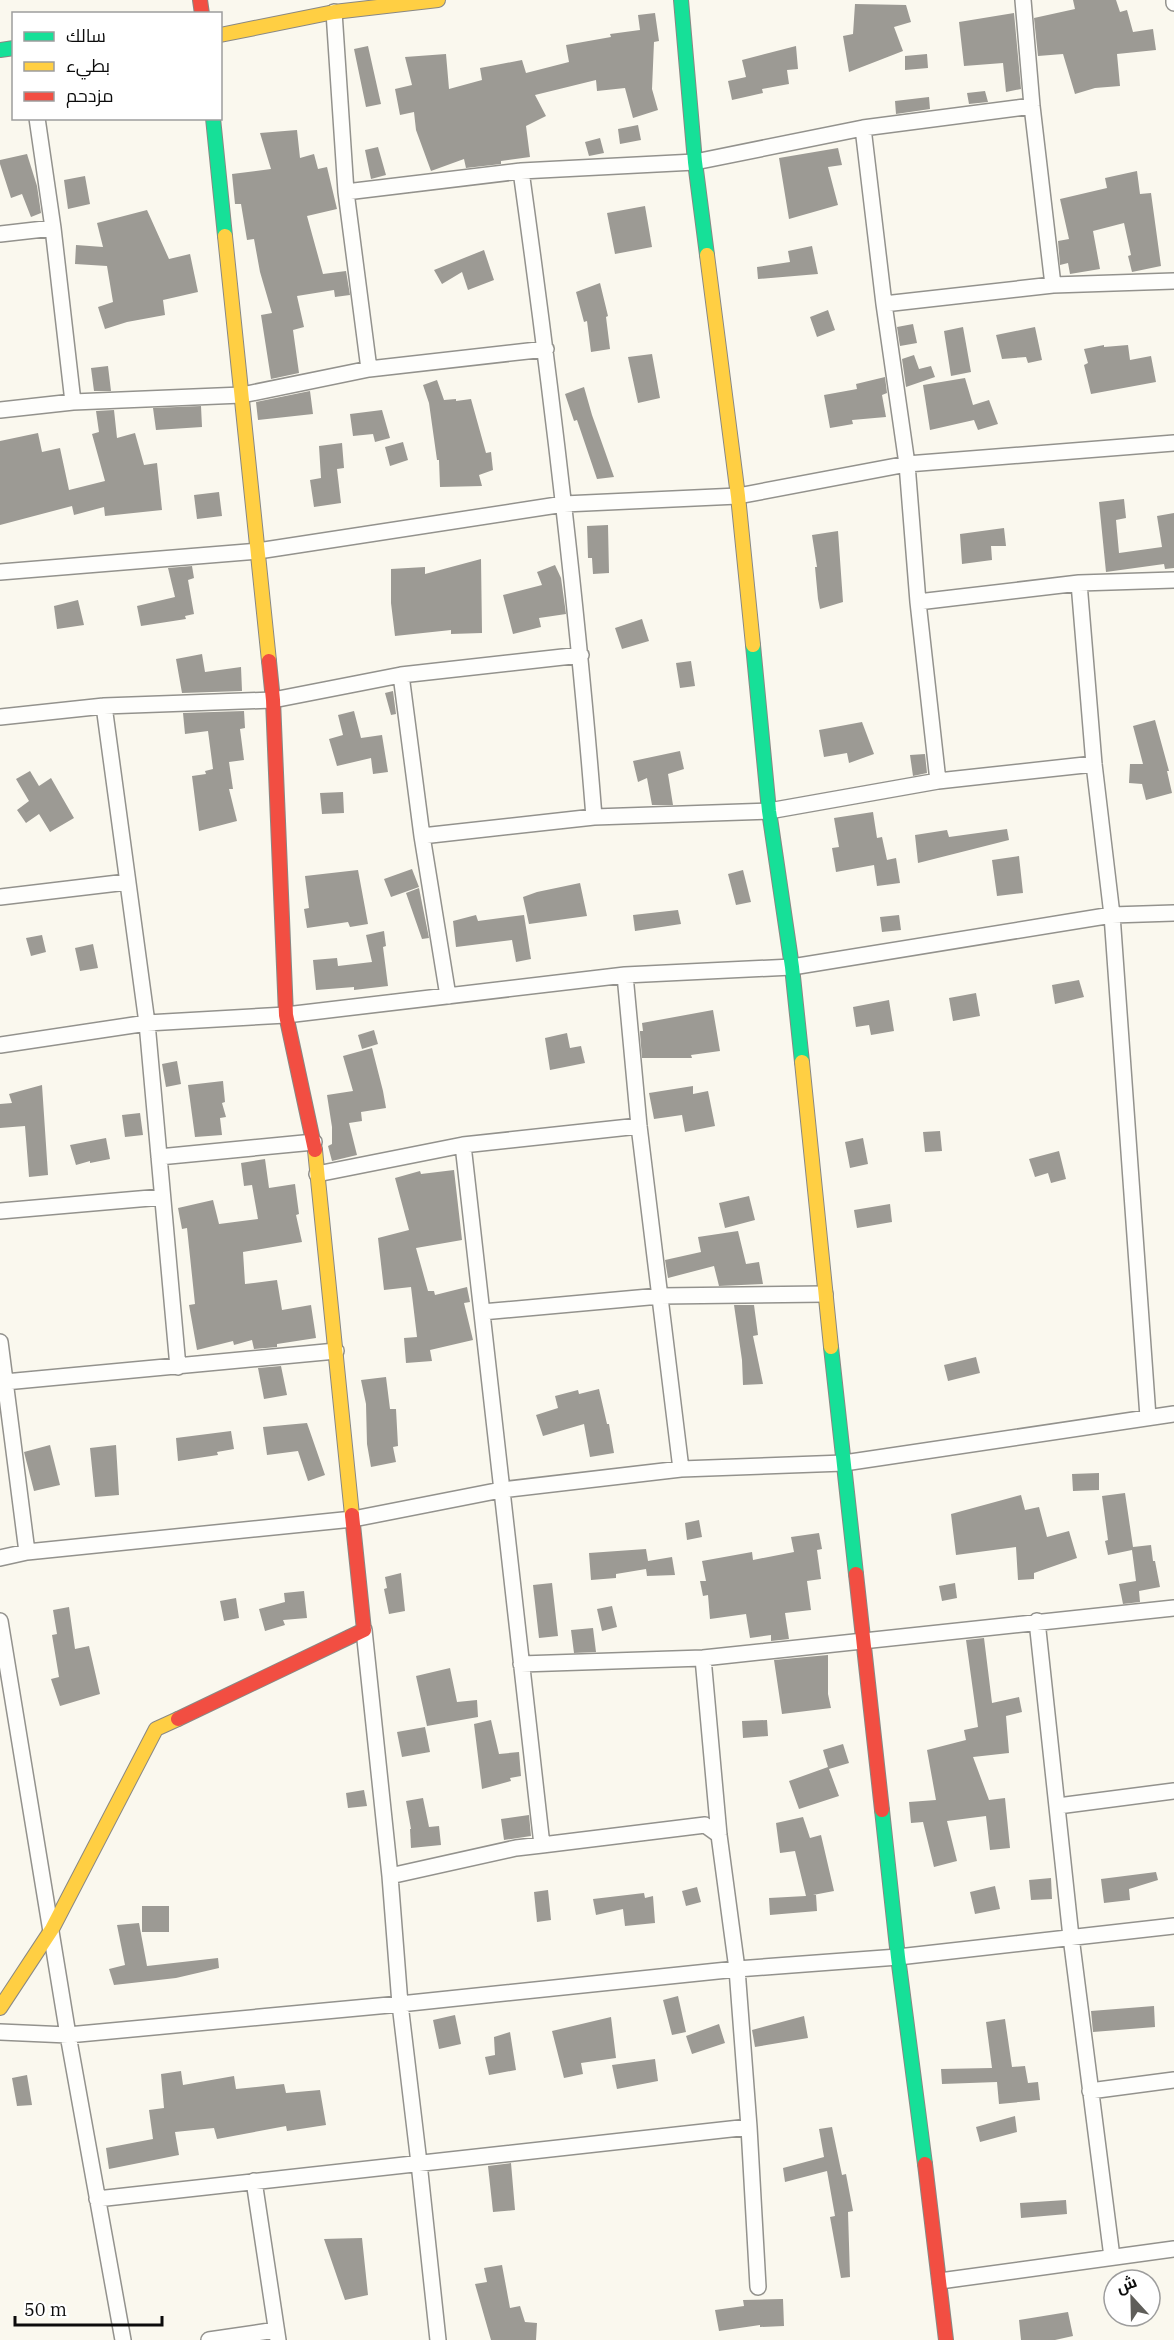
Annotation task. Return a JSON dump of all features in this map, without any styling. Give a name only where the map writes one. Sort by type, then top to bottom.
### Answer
[{"type":"street","points":[[222,35],[334,12],[438,0]]},
{"type":"street","points":[[681,0],[695,162],[738,496],[770,811],[792,968],[825,1294],[898,1957],[946,2340]]},
{"type":"street","points":[[1023,0],[1032,106],[1053,285]]},
{"type":"street","points":[[334,12],[346,192],[369,369]]},
{"type":"street","points":[[346,192],[521,171],[695,162],[864,128],[1032,106]]},
{"type":"street","points":[[37,120],[53,228],[73,402]]},
{"type":"street","points":[[213,120],[273,700],[286,1015],[314,1142],[390,1876],[400,2004],[438,2340]]},
{"type":"street","points":[[864,128],[884,304],[907,464],[918,602],[938,781]]},
{"type":"street","points":[[521,171],[546,349],[564,504],[581,656],[594,817]]},
{"type":"street","points":[[0,234],[53,228]]},
{"type":"street","points":[[884,304],[1053,285],[1174,281]]},
{"type":"street","points":[[0,410],[73,402],[242,395],[369,369],[546,349]]},
{"type":"street","points":[[0,572],[258,551],[564,504],[738,496],[907,464],[1174,443]]},
{"type":"street","points":[[918,602],[1079,583],[1174,580]]},
{"type":"street","points":[[1079,583],[1094,764],[1112,915],[1148,1417]]},
{"type":"street","points":[[0,717],[104,706],[273,700],[401,675],[581,656]]},
{"type":"street","points":[[401,675],[422,836],[448,996]]},
{"type":"street","points":[[104,706],[147,1023],[178,1367]]},
{"type":"street","points":[[422,836],[594,817],[770,811],[938,781],[1094,764]]},
{"type":"street","points":[[0,897],[127,882]]},
{"type":"street","points":[[0,1045],[147,1023],[286,1015],[625,975],[792,968],[1112,915],[1174,913]]},
{"type":"street","points":[[625,975],[639,1126],[681,1469]]},
{"type":"street","points":[[317,1174],[463,1145],[639,1126]]},
{"type":"street","points":[[159,1157],[314,1142]]},
{"type":"street","points":[[463,1145],[542,1845]]},
{"type":"street","points":[[0,1212],[162,1197]]},
{"type":"street","points":[[482,1312],[660,1296],[825,1294]]},
{"type":"street","points":[[0,1342],[27,1552]]},
{"type":"street","points":[[5,1382],[336,1351]]},
{"type":"street","points":[[0,1558],[27,1552],[353,1519],[501,1490],[681,1469],[844,1463],[1174,1414]]},
{"type":"street","points":[[521,1664],[704,1658],[1174,1608]]},
{"type":"street","points":[[0,1621],[68,2035],[123,2340]]},
{"type":"street","points":[[1037,1621],[1071,1937],[1112,2257]]},
{"type":"street","points":[[0,2008],[52,1929],[156,1729],[364,1630]]},
{"type":"street","points":[[704,1658],[719,1835],[737,1969],[758,2287]]},
{"type":"street","points":[[1058,1806],[1174,1791]]},
{"type":"street","points":[[390,1876],[516,1848],[705,1825],[719,1835]]},
{"type":"street","points":[[0,2032],[68,2035],[737,1969],[898,1957],[1174,1926]]},
{"type":"street","points":[[1090,2091],[1174,2080]]},
{"type":"street","points":[[97,2199],[749,2127]]},
{"type":"street","points":[[209,2340],[277,2335],[254,2181]]},
{"type":"street","points":[[940,2281],[1174,2249]]},
{"type":"building","points":[[1073,0],[1116,0],[1120,12],[1127,10],[1133,32],[1153,29],[1156,50],[1117,54],[1120,86],[1095,88],[1075,94],[1063,54],[1038,56],[1034,18],[1075,9]]},
{"type":"building","points":[[855,4],[906,5],[911,22],[894,27],[903,51],[849,72],[843,36],[853,34]]},
{"type":"building","points":[[655,13],[659,41],[654,42],[652,89],[658,110],[633,118],[625,88],[597,91],[596,80],[535,95],[546,116],[526,126],[530,157],[501,161],[501,164],[466,168],[464,159],[431,171],[416,130],[414,112],[400,115],[395,89],[412,85],[405,57],[446,54],[449,89],[482,80],[480,68],[522,60],[526,73],[569,62],[566,45],[611,37],[610,34],[640,30],[638,15]]},
{"type":"building","points":[[1014,13],[1021,89],[1006,92],[1003,63],[964,66],[959,22]]},
{"type":"building","points":[[368,46],[381,104],[366,107],[354,49]]},
{"type":"building","points":[[796,46],[798,69],[787,70],[789,84],[762,89],[763,93],[732,100],[728,81],[746,77],[742,60]]},
{"type":"building","points":[[927,54],[928,68],[905,70],[905,56]]},
{"type":"building","points":[[985,91],[988,102],[969,104],[967,93]]},
{"type":"building","points":[[929,97],[930,109],[896,114],[895,101]]},
{"type":"building","points":[[638,125],[641,140],[620,144],[618,129]]},
{"type":"building","points":[[297,130],[300,158],[314,154],[318,169],[327,167],[337,209],[307,216],[323,274],[346,271],[350,295],[335,297],[334,290],[297,296],[304,327],[293,330],[299,373],[271,379],[261,315],[272,313],[260,272],[254,239],[247,240],[241,204],[235,204],[232,174],[271,169],[260,133]]},
{"type":"building","points":[[600,138],[604,153],[589,156],[585,142]]},
{"type":"building","points":[[378,147],[386,175],[371,179],[365,150]]},
{"type":"building","points":[[838,148],[842,165],[828,167],[838,205],[789,219],[779,158]]},
{"type":"building","points":[[27,154],[37,186],[41,213],[31,217],[22,194],[11,198],[0,164],[0,160]]},
{"type":"building","points":[[1137,171],[1140,194],[1151,193],[1161,266],[1132,272],[1124,223],[1093,231],[1100,269],[1070,274],[1068,263],[1060,265],[1058,241],[1069,239],[1060,199],[1107,188],[1105,178]]},
{"type":"building","points":[[85,176],[90,204],[68,209],[64,180]]},
{"type":"building","points":[[645,206],[652,247],[615,254],[607,213]]},
{"type":"building","points":[[147,210],[169,259],[190,254],[198,292],[163,300],[165,315],[127,322],[105,329],[98,307],[113,302],[107,266],[75,264],[76,245],[103,247],[97,223]]},
{"type":"building","points":[[812,246],[818,274],[758,279],[757,267],[790,262],[788,251]]},
{"type":"building","points":[[484,250],[494,280],[468,290],[462,272],[442,284],[434,270]]},
{"type":"building","points":[[600,283],[608,316],[606,317],[610,349],[591,352],[587,321],[584,322],[576,292]]},
{"type":"building","points":[[828,310],[835,330],[817,337],[810,317]]},
{"type":"building","points":[[913,324],[917,343],[900,346],[897,327]]},
{"type":"building","points":[[963,327],[971,372],[951,376],[944,331]]},
{"type":"building","points":[[1035,327],[1042,360],[1028,363],[1026,357],[1002,359],[996,335]]},
{"type":"building","points":[[1104,345],[1104,347],[1128,345],[1130,360],[1151,356],[1156,382],[1091,394],[1084,365],[1088,363],[1084,349]]},
{"type":"building","points":[[652,354],[660,398],[638,403],[628,357]]},
{"type":"building","points":[[914,355],[919,369],[931,366],[935,377],[906,387],[902,359]]},
{"type":"building","points":[[108,366],[111,391],[94,391],[91,368]]},
{"type":"building","points":[[885,377],[887,393],[882,395],[886,417],[852,420],[853,424],[830,428],[824,395],[857,389],[856,384]]},
{"type":"building","points":[[965,378],[973,405],[989,400],[998,424],[978,430],[974,420],[930,430],[923,385]]},
{"type":"building","points":[[437,380],[444,400],[471,399],[486,453],[491,452],[493,470],[479,475],[482,486],[440,487],[439,460],[437,460],[429,403],[423,385]]},
{"type":"building","points":[[584,387],[614,477],[597,479],[577,420],[574,421],[565,394]]},
{"type":"building","points":[[310,391],[313,414],[258,420],[256,402]]},
{"type":"building","points":[[201,406],[202,427],[156,430],[153,408]]},
{"type":"building","points":[[114,410],[117,438],[135,433],[144,465],[157,463],[162,510],[105,516],[104,507],[74,515],[72,506],[0,525],[0,441],[38,433],[42,452],[60,448],[69,490],[105,481],[92,434],[99,432],[96,411]]},
{"type":"building","points":[[382,410],[390,438],[375,442],[373,434],[353,436],[350,414]]},
{"type":"building","points":[[403,442],[408,460],[390,466],[385,447]]},
{"type":"building","points":[[342,443],[344,468],[337,469],[341,503],[314,507],[310,480],[321,478],[319,446]]},
{"type":"building","points":[[219,492],[222,516],[197,519],[194,495]]},
{"type":"building","points":[[1124,499],[1126,518],[1116,520],[1119,553],[1162,547],[1157,516],[1174,513],[1174,568],[1165,569],[1164,564],[1106,572],[1099,502]]},
{"type":"building","points":[[608,525],[609,573],[593,574],[592,558],[588,558],[587,526]]},
{"type":"building","points":[[1004,528],[1006,546],[991,546],[992,560],[962,564],[960,534]]},
{"type":"building","points":[[838,531],[843,602],[820,609],[812,535]]},
{"type":"building","points":[[481,559],[482,633],[451,634],[451,630],[395,636],[391,603],[391,569],[425,567],[425,574]]},
{"type":"building","points":[[555,565],[561,578],[566,614],[539,618],[541,627],[513,634],[503,595],[542,585],[537,572]]},
{"type":"building","points":[[192,566],[194,578],[188,580],[194,614],[185,616],[186,619],[141,626],[137,606],[175,597],[168,568]]},
{"type":"building","points":[[78,600],[84,625],[57,629],[54,606]]},
{"type":"building","points":[[642,619],[649,641],[622,649],[615,628]]},
{"type":"building","points":[[202,654],[205,672],[241,667],[242,691],[182,693],[176,659]]},
{"type":"building","points":[[691,661],[695,686],[680,688],[676,663]]},
{"type":"building","points":[[393,691],[396,714],[391,715],[385,693]]},
{"type":"building","points":[[244,711],[245,728],[240,729],[244,760],[229,762],[233,789],[229,789],[237,821],[199,831],[192,776],[206,774],[205,771],[213,769],[208,731],[185,734],[183,713]]},
{"type":"building","points":[[354,711],[361,738],[382,735],[388,772],[373,774],[371,758],[337,766],[329,739],[343,735],[338,715]]},
{"type":"building","points":[[1155,720],[1169,771],[1167,771],[1172,793],[1146,800],[1142,784],[1129,783],[1130,764],[1143,764],[1133,726]]},
{"type":"building","points":[[862,722],[874,754],[849,763],[847,753],[824,757],[819,730]]},
{"type":"building","points":[[680,751],[684,769],[668,774],[673,805],[652,805],[647,778],[638,782],[633,761]]},
{"type":"building","points":[[925,754],[927,773],[913,776],[910,755]]},
{"type":"building","points":[[30,771],[39,786],[51,778],[74,818],[50,832],[39,814],[26,823],[17,810],[29,801],[16,779]]},
{"type":"building","points":[[343,792],[344,813],[322,814],[320,793]]},
{"type":"building","points":[[873,812],[877,838],[882,837],[887,860],[896,858],[900,883],[877,886],[874,865],[836,872],[832,848],[839,847],[834,818]]},
{"type":"building","points":[[1007,829],[1009,840],[918,863],[915,835],[947,830],[949,837]]},
{"type":"building","points":[[1019,856],[1023,893],[997,896],[992,860]]},
{"type":"building","points":[[412,869],[419,887],[391,897],[384,879]]},
{"type":"building","points":[[358,870],[368,924],[350,927],[348,922],[307,928],[304,909],[309,908],[305,876]]},
{"type":"building","points":[[743,870],[751,902],[736,905],[728,874]]},
{"type":"building","points":[[580,883],[587,916],[529,924],[523,897]]},
{"type":"building","points":[[419,888],[429,938],[422,939],[406,893]]},
{"type":"building","points":[[678,910],[681,924],[635,931],[633,915]]},
{"type":"building","points":[[476,915],[478,921],[524,915],[531,959],[516,962],[512,940],[456,947],[453,921]]},
{"type":"building","points":[[899,915],[901,930],[882,932],[880,917]]},
{"type":"building","points":[[384,931],[386,946],[383,947],[388,986],[354,990],[354,987],[316,990],[313,960],[337,958],[338,966],[372,962],[366,935]]},
{"type":"building","points":[[42,935],[46,952],[31,956],[26,938]]},
{"type":"building","points":[[93,944],[98,968],[80,971],[75,948]]},
{"type":"building","points":[[1079,980],[1084,997],[1055,1004],[1052,985]]},
{"type":"building","points":[[976,993],[980,1016],[953,1021],[949,998]]},
{"type":"building","points":[[889,1000],[894,1031],[871,1035],[869,1025],[856,1027],[853,1007]]},
{"type":"building","points":[[713,1010],[720,1051],[691,1055],[692,1058],[642,1058],[640,1031],[643,1031],[642,1023]]},
{"type":"building","points":[[374,1030],[378,1044],[362,1049],[358,1035]]},
{"type":"building","points":[[567,1033],[570,1048],[581,1046],[585,1063],[550,1070],[545,1038]]},
{"type":"building","points":[[372,1048],[386,1108],[361,1112],[362,1121],[349,1123],[357,1155],[332,1161],[328,1146],[332,1144],[332,1127],[327,1095],[353,1091],[343,1056]]},
{"type":"building","points":[[177,1061],[181,1084],[166,1087],[162,1064]]},
{"type":"building","points":[[223,1081],[225,1102],[222,1103],[226,1117],[220,1118],[222,1135],[195,1137],[188,1085]]},
{"type":"building","points":[[42,1085],[48,1175],[29,1177],[25,1126],[0,1128],[0,1104],[12,1103],[9,1094]]},
{"type":"building","points":[[693,1086],[693,1094],[708,1091],[715,1126],[685,1132],[682,1115],[654,1119],[649,1093]]},
{"type":"building","points":[[140,1113],[143,1135],[125,1137],[122,1115]]},
{"type":"building","points":[[940,1131],[942,1151],[925,1152],[923,1132]]},
{"type":"building","points":[[106,1138],[110,1159],[76,1165],[70,1145]]},
{"type":"building","points":[[863,1138],[868,1164],[850,1168],[845,1142]]},
{"type":"building","points":[[1059,1151],[1066,1179],[1051,1183],[1048,1173],[1035,1177],[1029,1159]]},
{"type":"building","points":[[265,1159],[269,1188],[295,1184],[299,1214],[296,1215],[302,1242],[243,1252],[245,1284],[277,1280],[282,1310],[311,1305],[316,1338],[277,1344],[277,1347],[254,1349],[252,1340],[234,1345],[233,1341],[197,1350],[189,1305],[195,1304],[187,1228],[182,1229],[178,1208],[213,1200],[219,1224],[258,1219],[252,1185],[244,1186],[241,1163]]},
{"type":"building","points":[[454,1170],[462,1240],[416,1248],[428,1291],[434,1291],[435,1295],[467,1287],[470,1302],[464,1303],[473,1340],[430,1350],[432,1361],[406,1363],[404,1338],[417,1337],[411,1287],[384,1290],[378,1238],[409,1230],[395,1178],[420,1171],[421,1174]]},
{"type":"building","points":[[749,1196],[755,1220],[725,1228],[719,1203]]},
{"type":"building","points":[[890,1204],[892,1222],[857,1228],[854,1210]]},
{"type":"building","points":[[738,1231],[746,1264],[759,1262],[763,1284],[719,1286],[714,1266],[668,1278],[665,1260],[701,1252],[698,1237]]},
{"type":"building","points":[[734,1305],[754,1305],[758,1335],[753,1336],[763,1384],[743,1385],[742,1360]]},
{"type":"building","points":[[976,1357],[980,1373],[948,1381],[944,1365]]},
{"type":"building","points":[[281,1366],[287,1395],[264,1399],[258,1368]]},
{"type":"building","points":[[386,1377],[390,1409],[396,1409],[398,1446],[393,1447],[396,1462],[371,1467],[367,1444],[366,1404],[361,1380]]},
{"type":"building","points":[[599,1389],[614,1453],[590,1457],[584,1424],[543,1436],[536,1415],[558,1408],[555,1396],[578,1390],[579,1394]]},
{"type":"building","points":[[307,1423],[325,1475],[308,1481],[298,1451],[267,1455],[263,1427]]},
{"type":"building","points":[[231,1431],[234,1449],[217,1452],[218,1455],[178,1461],[176,1438]]},
{"type":"building","points":[[50,1445],[60,1485],[34,1491],[24,1452]]},
{"type":"building","points":[[116,1445],[119,1495],[95,1497],[90,1448]]},
{"type":"building","points":[[1099,1473],[1099,1490],[1073,1491],[1072,1474]]},
{"type":"building","points":[[1125,1493],[1133,1547],[1151,1545],[1160,1587],[1139,1591],[1140,1602],[1123,1604],[1119,1584],[1136,1581],[1132,1550],[1108,1555],[1102,1496]]},
{"type":"building","points":[[1021,1495],[1025,1510],[1039,1507],[1047,1537],[1069,1531],[1077,1558],[1034,1573],[1034,1579],[1018,1580],[1016,1547],[956,1555],[951,1514]]},
{"type":"building","points":[[699,1520],[702,1537],[687,1540],[685,1523]]},
{"type":"building","points":[[819,1533],[822,1549],[817,1550],[821,1579],[807,1581],[811,1610],[785,1613],[789,1639],[771,1641],[771,1635],[750,1638],[746,1614],[710,1619],[708,1595],[703,1596],[700,1581],[706,1581],[702,1561],[752,1552],[753,1560],[794,1552],[791,1537]]},
{"type":"building","points":[[646,1549],[648,1561],[672,1557],[675,1575],[647,1576],[646,1569],[616,1574],[616,1578],[591,1580],[589,1553]]},
{"type":"building","points":[[401,1573],[405,1611],[389,1614],[384,1589],[387,1588],[385,1577]]},
{"type":"building","points":[[552,1583],[558,1636],[539,1638],[533,1585]]},
{"type":"building","points":[[955,1583],[957,1598],[942,1601],[939,1586]]},
{"type":"building","points":[[304,1591],[307,1618],[283,1620],[285,1625],[265,1631],[259,1609],[285,1602],[284,1593]]},
{"type":"building","points":[[236,1598],[239,1618],[224,1621],[220,1601]]},
{"type":"building","points":[[612,1606],[617,1627],[602,1631],[597,1609]]},
{"type":"building","points":[[69,1607],[75,1649],[89,1646],[100,1694],[60,1706],[51,1679],[59,1677],[52,1635],[57,1634],[53,1610]]},
{"type":"building","points":[[593,1628],[596,1652],[574,1653],[571,1630]]},
{"type":"building","points":[[984,1638],[992,1703],[1019,1697],[1022,1712],[1006,1716],[1009,1753],[973,1757],[989,1800],[1005,1798],[1010,1848],[990,1850],[986,1816],[947,1821],[957,1861],[934,1867],[923,1822],[911,1823],[909,1802],[936,1800],[927,1750],[966,1740],[964,1730],[978,1727],[966,1640]]},
{"type":"building","points":[[828,1655],[828,1694],[831,1708],[782,1714],[774,1660]]},
{"type":"building","points":[[450,1668],[457,1702],[477,1700],[478,1717],[427,1726],[416,1676]]},
{"type":"building","points":[[491,1720],[499,1754],[519,1752],[521,1776],[482,1789],[474,1724]]},
{"type":"building","points":[[767,1720],[768,1736],[743,1738],[742,1721]]},
{"type":"building","points":[[425,1727],[430,1752],[402,1757],[397,1732]]},
{"type":"building","points":[[843,1744],[849,1763],[829,1769],[839,1796],[799,1809],[789,1781],[828,1767],[823,1750]]},
{"type":"building","points":[[364,1790],[367,1806],[348,1808],[346,1793]]},
{"type":"building","points":[[423,1798],[429,1827],[439,1826],[441,1845],[411,1848],[411,1829],[406,1801]]},
{"type":"building","points":[[529,1815],[531,1836],[504,1840],[501,1819]]},
{"type":"building","points":[[803,1817],[810,1838],[821,1835],[834,1891],[813,1895],[816,1895],[817,1911],[770,1915],[769,1898],[806,1896],[795,1851],[780,1853],[776,1823]]},
{"type":"building","points":[[1156,1872],[1158,1880],[1129,1889],[1130,1900],[1104,1903],[1101,1879]]},
{"type":"building","points":[[1051,1878],[1052,1899],[1031,1900],[1029,1880]]},
{"type":"building","points":[[995,1886],[1000,1909],[975,1914],[970,1892]]},
{"type":"building","points":[[697,1887],[701,1902],[686,1906],[682,1891]]},
{"type":"building","points":[[548,1890],[551,1920],[537,1922],[534,1892]]},
{"type":"building","points":[[644,1893],[645,1898],[653,1896],[655,1923],[625,1926],[623,1909],[596,1915],[593,1899]]},
{"type":"building","points":[[142,1906],[169,1906],[169,1932],[142,1932]]},
{"type":"building","points":[[139,1923],[147,1966],[218,1958],[219,1968],[176,1978],[114,1985],[109,1969],[125,1965],[117,1925]]},
{"type":"building","points":[[678,1996],[686,2032],[672,2035],[663,2000]]},
{"type":"building","points":[[1154,2006],[1155,2027],[1093,2032],[1091,2011]]},
{"type":"building","points":[[455,2015],[461,2044],[439,2049],[433,2020]]},
{"type":"building","points":[[804,2016],[808,2038],[755,2047],[752,2030]]},
{"type":"building","points":[[611,2017],[616,2058],[581,2063],[583,2074],[564,2078],[552,2031]]},
{"type":"building","points":[[1005,2019],[1012,2067],[1025,2066],[1028,2083],[1038,2082],[1040,2100],[999,2104],[997,2082],[942,2084],[941,2069],[992,2068],[986,2022]]},
{"type":"building","points":[[719,2024],[725,2043],[692,2054],[686,2036]]},
{"type":"building","points":[[510,2032],[516,2070],[489,2075],[485,2057],[495,2055],[494,2037]]},
{"type":"building","points":[[655,2059],[658,2081],[617,2089],[612,2065]]},
{"type":"building","points":[[181,2071],[183,2085],[234,2076],[236,2089],[284,2084],[286,2093],[320,2090],[326,2125],[287,2131],[286,2126],[217,2139],[214,2128],[175,2132],[179,2155],[109,2169],[106,2148],[153,2139],[149,2110],[164,2108],[161,2074]]},
{"type":"building","points":[[27,2075],[32,2105],[17,2106],[12,2078]]},
{"type":"building","points":[[1015,2116],[1017,2132],[980,2142],[976,2127]]},
{"type":"building","points":[[832,2127],[842,2175],[846,2174],[853,2211],[848,2212],[850,2277],[841,2278],[830,2217],[835,2216],[827,2171],[785,2182],[783,2168],[824,2157],[819,2129]]},
{"type":"building","points":[[511,2163],[515,2210],[493,2212],[488,2166]]},
{"type":"building","points":[[1066,2200],[1067,2214],[1021,2218],[1020,2203]]},
{"type":"building","points":[[362,2238],[368,2295],[345,2300],[324,2239]]},
{"type":"building","points":[[502,2265],[510,2308],[520,2306],[525,2322],[537,2323],[536,2340],[491,2340],[475,2284],[487,2282],[484,2268]]},
{"type":"building","points":[[783,2299],[784,2326],[760,2327],[760,2325],[719,2331],[715,2310],[744,2306],[743,2300]]},
{"type":"building","points":[[1068,2312],[1073,2336],[1055,2340],[1021,2340],[1019,2320]]},
{"type":"traffic: fast","points":[[681,0],[695,162],[707,255]]},
{"type":"traffic: fast","points":[[0,50],[12,48]]},
{"type":"traffic: fast","points":[[213,120],[225,236]]},
{"type":"traffic: fast","points":[[753,645],[769,811],[792,967],[802,1062]]},
{"type":"traffic: fast","points":[[831,1347],[856,1574]]},
{"type":"traffic: fast","points":[[882,1810],[898,1957],[925,2164]]},
{"type":"traffic: slow","points":[[222,35],[334,12],[438,0]]},
{"type":"traffic: slow","points":[[225,236],[269,661]]},
{"type":"traffic: slow","points":[[707,255],[738,496],[753,645]]},
{"type":"traffic: slow","points":[[802,1062],[831,1347]]},
{"type":"traffic: slow","points":[[315,1150],[352,1515]]},
{"type":"traffic: slow","points":[[0,2008],[52,1929],[156,1729],[178,1719]]},
{"type":"traffic: jam","points":[[200,0],[202,12]]},
{"type":"traffic: jam","points":[[269,661],[273,700],[286,1015],[315,1150]]},
{"type":"traffic: jam","points":[[178,1719],[364,1630],[352,1515]]},
{"type":"traffic: jam","points":[[856,1574],[882,1810]]},
{"type":"traffic: jam","points":[[925,2164],[946,2340]]}]
